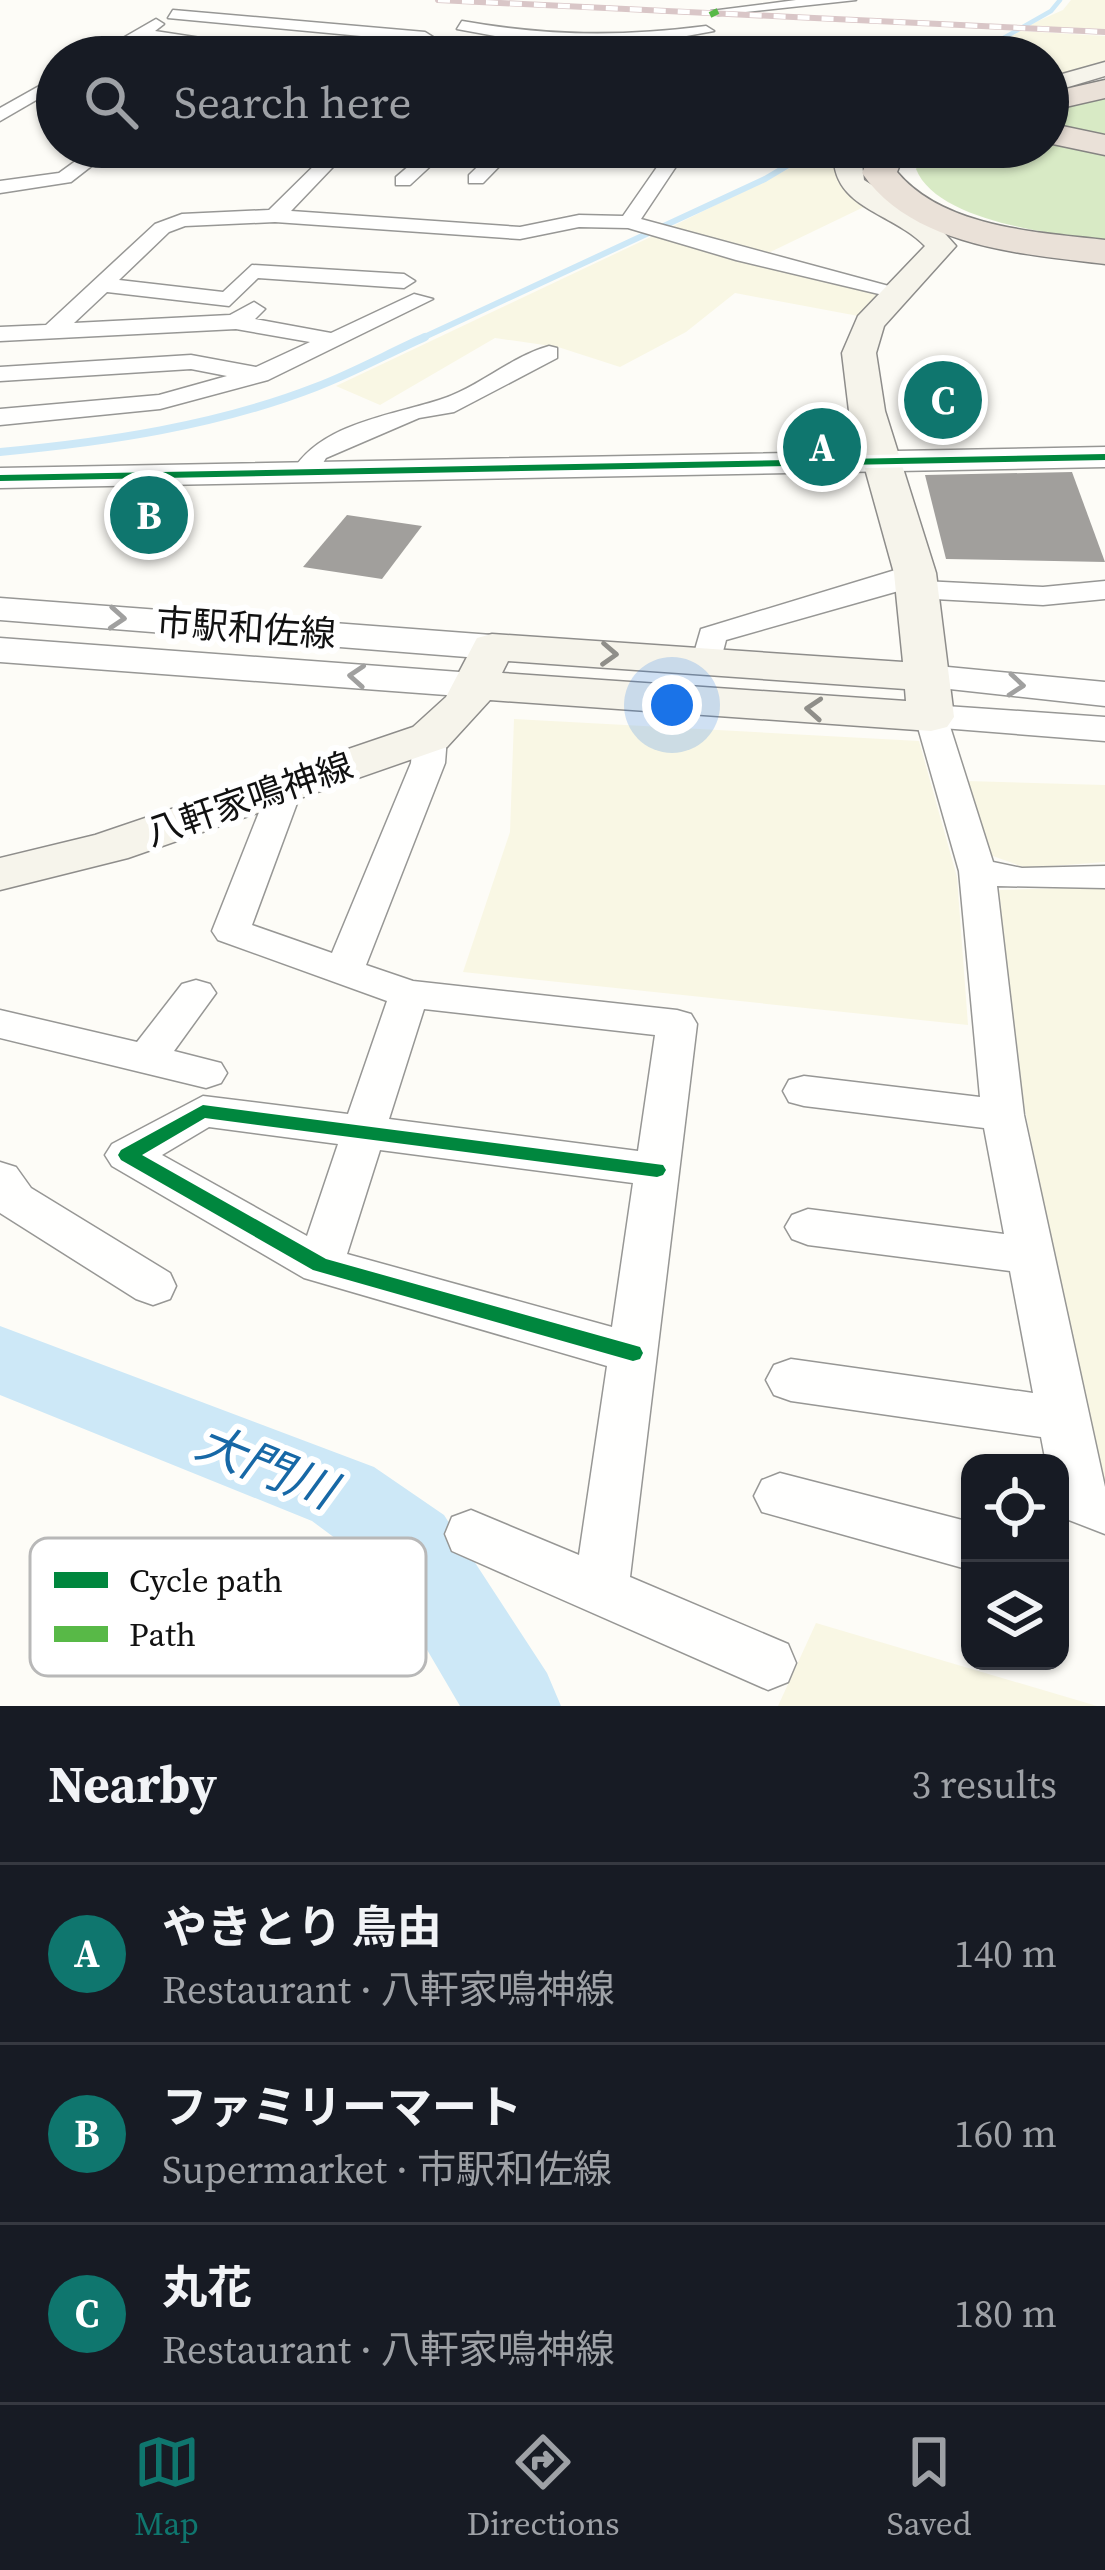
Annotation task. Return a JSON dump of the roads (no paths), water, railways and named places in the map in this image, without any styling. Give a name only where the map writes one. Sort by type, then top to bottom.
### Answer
[{"type":"highway","points":[[1069,97],[1105,89]]},
{"type":"highway","points":[[1069,138],[1105,146]]},
{"type":"highway","points":[[881,168],[879,173],[911,204],[994,233],[1105,248]]},
{"type":"highway","points":[[903,168],[902,174],[931,202],[994,224],[1105,248]]},
{"type":"main road","points":[[1069,80],[1105,69]]},
{"type":"main road","points":[[845,168],[852,185],[941,243],[869,323],[859,353],[867,411],[885,460],[916,581],[929,697]]},
{"type":"main road","points":[[483,666],[709,660],[929,697]]},
{"type":"main road","points":[[483,666],[929,697]]},
{"type":"main road","name":"八軒家鳴神線","points":[[0,874],[110,847],[430,737],[466,704],[483,666]]},
{"type":"street","points":[[135,36],[201,0]]},
{"type":"street","points":[[211,0],[436,21]]},
{"type":"street","points":[[651,36],[711,19],[850,0]]},
{"type":"street","points":[[172,15],[414,36]]},
{"type":"street","points":[[710,36],[711,19]]},
{"type":"street","points":[[462,26],[530,36]]},
{"type":"street","points":[[138,34],[161,36]]},
{"type":"street","points":[[0,116],[14,102]]},
{"type":"street","points":[[0,187],[64,178],[78,168]]},
{"type":"street","points":[[275,216],[322,168]]},
{"type":"street","points":[[403,181],[418,168]]},
{"type":"street","points":[[476,178],[487,168]]},
{"type":"street","points":[[628,222],[665,168]]},
{"type":"street","points":[[54,330],[171,223],[275,216],[520,233],[579,221],[628,222],[743,256],[900,292]]},
{"type":"street","points":[[0,417],[160,402],[259,375],[334,340],[413,290],[252,272],[233,310]]},
{"type":"street","points":[[100,285],[233,310],[334,340]]},
{"type":"street","points":[[0,334],[233,310]]},
{"type":"street","points":[[305,472],[316,453],[414,411],[445,407],[549,353]]},
{"type":"street","points":[[479,359],[518,369]]},
{"type":"street","points":[[0,374],[191,362],[259,375]]},
{"type":"street","points":[[0,478],[1105,457]]},
{"type":"street","points":[[709,660],[712,635],[898,583],[1043,596],[1105,590]]},
{"type":"street","name":"市駅和佐線","points":[[0,609],[483,666]]},
{"type":"street","name":"市駅和佐線","points":[[0,650],[483,666]]},
{"type":"street","points":[[929,697],[1105,694]]},
{"type":"street","points":[[929,697],[1105,729]]},
{"type":"street","points":[[929,697],[977,872],[1004,1115],[1081,1512]]},
{"type":"street","points":[[345,968],[428,763],[430,737]]},
{"type":"street","points":[[286,787],[231,931],[409,994],[677,1024],[601,1590]]},
{"type":"street","points":[[977,872],[1022,880],[1105,877]]},
{"type":"street","points":[[146,1059],[196,992]]},
{"type":"street","points":[[320,1264],[368,1132],[409,994]]},
{"type":"street","points":[[0,1024],[206,1073]]},
{"type":"street","points":[[804,1091],[1004,1115]]},
{"type":"street","points":[[633,1353],[320,1264],[127,1155],[203,1111],[657,1170]]},
{"type":"street","points":[[0,1179],[15,1200],[153,1286]]},
{"type":"street","points":[[808,1227],[1028,1255]]},
{"type":"street","points":[[791,1380],[1062,1418]]},
{"type":"street","points":[[780,1496],[961,1544]]},
{"type":"street","points":[[470,1534],[768,1663]]},
{"type":"waterway","points":[[1007,36],[1051,11],[1060,0]]},
{"type":"waterway","points":[[418,340],[783,168]]},
{"type":"waterway","points":[[0,452],[120,437],[239,412],[330,381],[425,337]]},
{"type":"waterway","name":"大門川","points":[[0,1360],[343,1494],[405,1538]]},
{"type":"waterway","name":"大門川","points":[[426,1565],[513,1706]]},
{"type":"railway","points":[[438,0],[1105,32]]},
{"type":"place","name":"丸花","points":[[943,400]]},
{"type":"place","name":"やきとり 鳥由","points":[[822,447]]},
{"type":"place","name":"ファミリーマート","points":[[149,515]]}]
